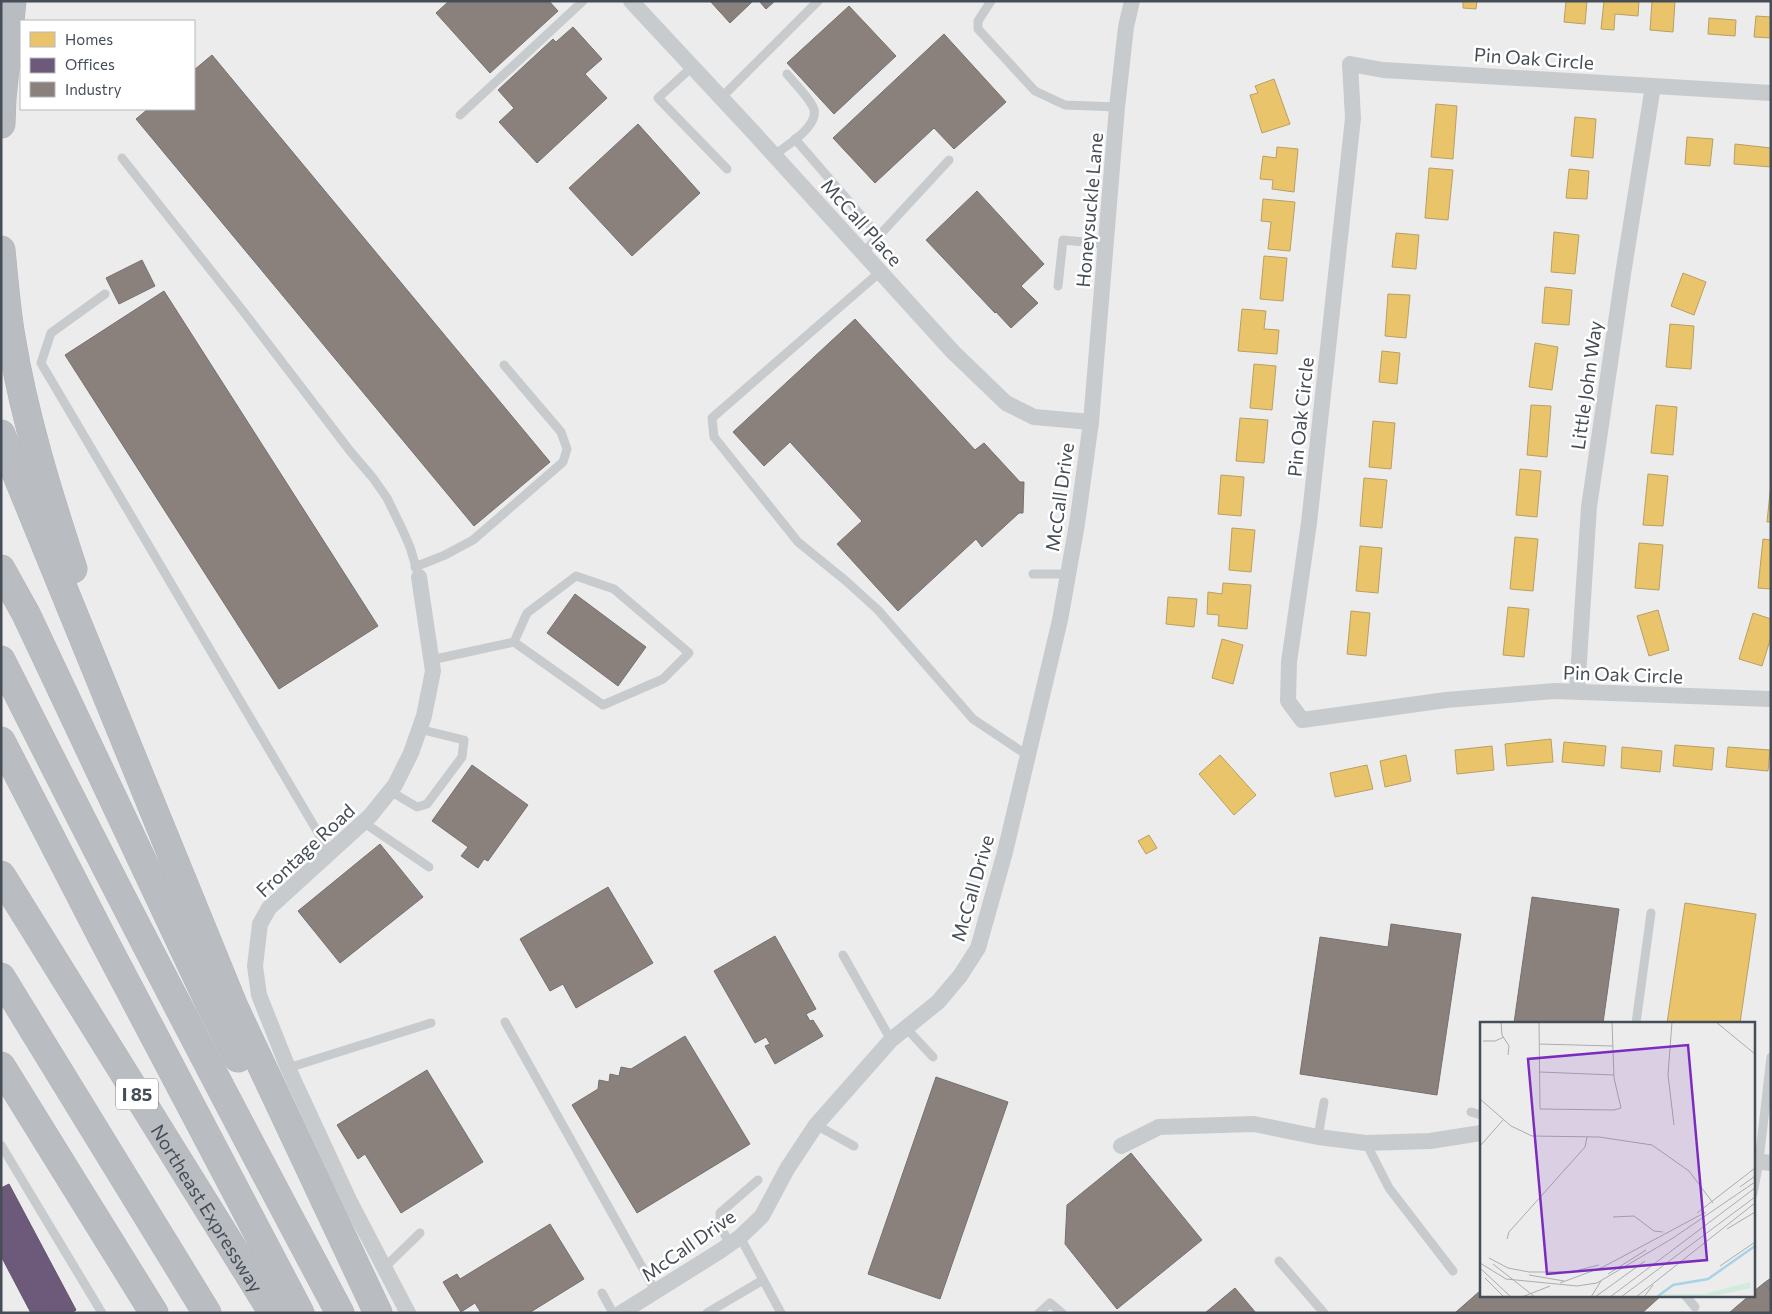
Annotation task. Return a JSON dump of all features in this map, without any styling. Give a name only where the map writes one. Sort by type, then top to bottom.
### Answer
[{"type":"highway","points":[[1,124],[12,1]]},
{"type":"highway","points":[[1,250],[11,336],[25,408],[41,470],[134,761]]},
{"type":"highway","points":[[1,434],[234,1006],[378,1313]]},
{"type":"highway","points":[[1,570],[26,614],[210,1002],[277,1134],[374,1313]]},
{"type":"highway","points":[[1,660],[203,1056],[340,1313]]},
{"type":"highway","points":[[1,741],[300,1313]]},
{"type":"highway","name":"Northeast Expressway","points":[[1,875],[272,1313]]},
{"type":"highway","points":[[1,977],[207,1313]]},
{"type":"highway","points":[[1,1066],[154,1313]]},
{"type":"highway","points":[[105,1236],[144,1313]]},
{"type":"street","name":"McCall Place","points":[[631,1],[953,352],[1006,404],[1034,417],[1091,422]]},
{"type":"street","name":"Honeysuckle Lane","points":[[1091,422],[1117,107],[1126,27],[1132,1]]},
{"type":"street","name":"Pin Oak Circle","points":[[1771,93],[1383,70],[1350,64],[1353,118],[1308,523],[1289,662],[1288,701],[1302,720],[1446,700],[1556,691],[1771,699]]},
{"type":"street","name":"Little John Way","points":[[1576,691],[1589,507],[1621,284],[1653,86]]},
{"type":"street","name":"McCall Drive","points":[[621,1313],[735,1240],[762,1216],[787,1169],[816,1125],[891,1040],[938,1002],[960,976],[978,948],[1005,852],[1060,620],[1077,524],[1091,422]]},
{"type":"street","name":"Frontage Road","points":[[408,1313],[350,1202],[288,1068],[259,995],[255,966],[260,924],[269,908],[363,822],[395,785],[411,753],[424,716],[433,671],[417,572]]},
{"type":"street","points":[[1121,1146],[1159,1127],[1254,1124],[1318,1137],[1366,1143],[1430,1141],[1480,1133]]},
{"type":"lane","points":[[460,115],[582,1]]},
{"type":"lane","points":[[721,98],[818,1]]},
{"type":"lane","points":[[991,1],[978,21],[978,29],[1035,91],[1065,105],[1117,107]]},
{"type":"lane","points":[[692,67],[658,98],[727,169]]},
{"type":"lane","points":[[774,155],[812,124],[814,109],[786,74]]},
{"type":"lane","points":[[795,139],[880,235]]},
{"type":"lane","points":[[122,158],[373,478],[403,530],[417,572],[473,540],[563,462],[567,449],[562,432],[504,365]]},
{"type":"lane","points":[[863,254],[949,160]]},
{"type":"lane","points":[[1058,286],[1063,240],[1106,244]]},
{"type":"lane","points":[[880,272],[712,418],[714,437],[798,542],[878,610],[973,719],[1027,755]]},
{"type":"lane","points":[[105,294],[51,333],[41,363],[330,853]]},
{"type":"lane","points":[[1033,574],[1068,574]]},
{"type":"lane","points":[[431,660],[514,642],[603,705],[663,679],[689,653],[614,589],[576,576],[526,613],[514,642]]},
{"type":"lane","points":[[390,791],[416,807],[427,804],[462,757],[464,740],[419,729]]},
{"type":"lane","points":[[363,822],[429,867]]},
{"type":"lane","points":[[1636,1022],[1651,913]]},
{"type":"lane","points":[[843,955],[891,1040]]},
{"type":"lane","points":[[505,1022],[656,1292]]},
{"type":"lane","points":[[288,1068],[431,1023]]},
{"type":"lane","points":[[906,1028],[933,1057]]},
{"type":"lane","points":[[1754,1190],[1761,1162],[1771,1057]]},
{"type":"lane","points":[[1318,1137],[1324,1102]]},
{"type":"lane","points":[[1471,1112],[1480,1115]]},
{"type":"lane","points":[[816,1125],[854,1146]]},
{"type":"lane","points":[[1366,1143],[1389,1188],[1453,1271]]},
{"type":"lane","points":[[1,1145],[102,1313]]},
{"type":"lane","points":[[758,1180],[720,1213],[721,1228],[735,1240],[763,1280],[782,1313]]},
{"type":"lane","points":[[384,1268],[420,1233]]},
{"type":"lane","points":[[1279,1261],[1324,1313]]},
{"type":"lane","points":[[707,1313],[763,1280]]},
{"type":"lane","points":[[602,1293],[613,1313]]},
{"type":"lane","points":[[1686,1296],[1695,1307]]},
{"type":"lane","points":[[1039,1313],[1050,1303],[1062,1313]]},
{"type":"building: Homes","points":[[1463,1],[1477,1],[1476,9],[1463,8]]},
{"type":"building: Homes","points":[[1566,1],[1587,1],[1585,24],[1564,22]]},
{"type":"building: Homes","points":[[1604,1],[1639,1],[1638,16],[1615,14],[1614,30],[1601,29]]},
{"type":"building: Homes","points":[[1652,1],[1675,1],[1673,32],[1650,30]]},
{"type":"building: Homes","points":[[1756,16],[1771,17],[1771,38],[1754,37]]},
{"type":"building: Homes","points":[[1709,18],[1736,20],[1735,36],[1708,34]]},
{"type":"building: Homes","points":[[1274,79],[1290,124],[1262,133],[1250,95],[1258,93],[1255,86]]},
{"type":"building: Homes","points":[[1436,104],[1457,106],[1453,159],[1431,157]]},
{"type":"building: Homes","points":[[1575,117],[1596,119],[1593,158],[1571,156]]},
{"type":"building: Homes","points":[[1687,137],[1713,139],[1710,166],[1685,164]]},
{"type":"building: Homes","points":[[1735,144],[1771,148],[1771,167],[1734,164]]},
{"type":"building: Homes","points":[[1277,147],[1298,149],[1294,192],[1272,189],[1273,180],[1260,179],[1263,156],[1276,158]]},
{"type":"building: Homes","points":[[1429,168],[1453,170],[1448,220],[1425,218]]},
{"type":"building: Homes","points":[[1569,169],[1589,171],[1587,199],[1566,198]]},
{"type":"building: Homes","points":[[1263,199],[1295,202],[1290,251],[1268,249],[1271,222],[1261,221]]},
{"type":"building: Homes","points":[[1554,232],[1579,235],[1575,274],[1551,272]]},
{"type":"building: Homes","points":[[1396,233],[1419,235],[1416,269],[1392,267]]},
{"type":"building: Homes","points":[[1264,256],[1287,258],[1283,301],[1260,299]]},
{"type":"building: Homes","points":[[1683,273],[1706,282],[1694,315],[1671,306]]},
{"type":"building: Homes","points":[[1545,287],[1572,290],[1569,325],[1542,323]]},
{"type":"building: Homes","points":[[1388,294],[1410,295],[1406,338],[1385,336]]},
{"type":"building: Homes","points":[[1242,309],[1266,311],[1264,329],[1279,330],[1277,354],[1238,351]]},
{"type":"building: Homes","points":[[1670,324],[1694,326],[1691,369],[1666,367]]},
{"type":"building: Homes","points":[[1535,343],[1558,347],[1552,390],[1529,387]]},
{"type":"building: Homes","points":[[1382,351],[1400,353],[1397,384],[1379,382]]},
{"type":"building: Homes","points":[[1254,364],[1276,366],[1272,410],[1250,408]]},
{"type":"building: Homes","points":[[1531,405],[1551,406],[1547,457],[1527,455]]},
{"type":"building: Homes","points":[[1656,405],[1677,407],[1673,455],[1651,453]]},
{"type":"building: Homes","points":[[1240,418],[1268,420],[1264,463],[1236,461]]},
{"type":"building: Homes","points":[[1373,421],[1395,423],[1391,469],[1369,467]]},
{"type":"building: Homes","points":[[1520,469],[1541,471],[1537,517],[1516,515]]},
{"type":"building: Homes","points":[[1648,474],[1668,476],[1663,526],[1643,525]]},
{"type":"building: Homes","points":[[1221,475],[1244,477],[1241,516],[1218,514]]},
{"type":"building: Homes","points":[[1364,478],[1387,480],[1382,528],[1360,526]]},
{"type":"building: Homes","points":[[1771,483],[1771,522],[1767,522]]},
{"type":"building: Homes","points":[[1232,528],[1255,530],[1251,572],[1229,570]]},
{"type":"building: Homes","points":[[1515,537],[1538,539],[1533,591],[1510,589]]},
{"type":"building: Homes","points":[[1763,539],[1771,540],[1771,589],[1758,588]]},
{"type":"building: Homes","points":[[1639,543],[1663,545],[1659,590],[1635,588]]},
{"type":"building: Homes","points":[[1360,546],[1382,548],[1378,593],[1356,591]]},
{"type":"building: Homes","points":[[1223,583],[1251,585],[1247,629],[1218,626],[1219,615],[1207,614],[1208,592],[1222,594]]},
{"type":"building: Homes","points":[[1168,597],[1197,599],[1194,627],[1166,624]]},
{"type":"building: Homes","points":[[1508,607],[1529,609],[1524,657],[1503,655]]},
{"type":"building: Homes","points":[[1658,610],[1669,650],[1649,656],[1637,616]]},
{"type":"building: Homes","points":[[1351,611],[1370,613],[1366,656],[1347,654]]},
{"type":"building: Homes","points":[[1753,613],[1771,619],[1771,637],[1762,666],[1739,659]]},
{"type":"building: Homes","points":[[1222,639],[1243,645],[1233,684],[1212,678]]},
{"type":"building: Homes","points":[[1551,739],[1553,762],[1507,766],[1505,744]]},
{"type":"building: Homes","points":[[1564,742],[1606,746],[1604,766],[1562,762]]},
{"type":"building: Homes","points":[[1675,745],[1714,748],[1712,770],[1673,766]]},
{"type":"building: Homes","points":[[1492,746],[1494,770],[1457,774],[1455,750]]},
{"type":"building: Homes","points":[[1622,747],[1662,751],[1660,772],[1621,768]]},
{"type":"building: Homes","points":[[1728,747],[1770,750],[1768,771],[1726,767]]},
{"type":"building: Homes","points":[[1220,755],[1256,795],[1234,815],[1199,774]]},
{"type":"building: Homes","points":[[1406,755],[1411,781],[1385,787],[1380,761]]},
{"type":"building: Homes","points":[[1367,765],[1373,789],[1335,797],[1330,773]]},
{"type":"building: Homes","points":[[1149,835],[1157,848],[1146,854],[1138,841]]},
{"type":"building: Homes","points":[[1685,903],[1756,914],[1740,1022],[1667,1022]]},
{"type":"building: Offices","points":[[9,1184],[76,1310],[72,1313],[31,1313],[1,1256],[1,1188]]},
{"type":"building: Industry","points":[[449,1],[549,1],[558,11],[490,73],[436,13]]},
{"type":"building: Industry","points":[[710,1],[753,1],[730,23]]},
{"type":"building: Industry","points":[[759,1],[775,1],[766,9]]},
{"type":"building: Industry","points":[[849,6],[896,56],[834,114],[787,63]]},
{"type":"building: Industry","points":[[573,27],[602,59],[585,74],[607,98],[537,163],[499,122],[514,108],[498,90],[553,39],[556,42]]},
{"type":"building: Industry","points":[[944,34],[1006,102],[954,149],[934,128],[875,183],[833,138]]},
{"type":"building: Industry","points":[[212,55],[550,462],[474,526],[136,119],[147,110],[195,110],[195,69]]},
{"type":"building: Industry","points":[[638,124],[700,193],[632,256],[569,188]]},
{"type":"building: Industry","points":[[977,191],[1044,264],[1021,286],[1038,303],[1011,328],[926,240]]},
{"type":"building: Industry","points":[[142,260],[155,286],[119,304],[106,278]]},
{"type":"building: Industry","points":[[164,291],[378,626],[279,689],[65,355]]},
{"type":"building: Industry","points":[[855,319],[975,450],[984,443],[1020,482],[1024,482],[1023,513],[1019,513],[982,547],[976,539],[898,611],[837,544],[862,521],[790,442],[764,466],[733,432]]},
{"type":"building: Industry","points":[[575,594],[646,647],[618,686],[547,633]]},
{"type":"building: Industry","points":[[472,765],[528,805],[488,861],[484,859],[478,868],[461,856],[468,847],[432,821]]},
{"type":"building: Industry","points":[[380,844],[423,897],[340,963],[298,911]]},
{"type":"building: Industry","points":[[608,887],[653,963],[576,1008],[563,984],[550,991],[520,939]]},
{"type":"building: Industry","points":[[1532,897],[1619,909],[1603,1022],[1514,1022]]},
{"type":"building: Industry","points":[[1391,924],[1461,934],[1437,1095],[1300,1074],[1320,937],[1388,947]]},
{"type":"building: Industry","points":[[775,936],[816,1009],[806,1014],[810,1021],[813,1020],[823,1036],[775,1064],[765,1046],[770,1044],[766,1037],[755,1043],[714,971]]},
{"type":"building: Industry","points":[[685,1036],[750,1144],[637,1213],[572,1105],[598,1089],[599,1080],[609,1082],[610,1074],[619,1076],[621,1067],[631,1069]]},
{"type":"building: Industry","points":[[427,1070],[483,1162],[401,1213],[365,1154],[358,1159],[337,1125]]},
{"type":"building: Industry","points":[[936,1077],[1008,1102],[940,1299],[868,1274]]},
{"type":"building: Industry","points":[[1131,1153],[1202,1240],[1117,1309],[1065,1244],[1067,1205]]},
{"type":"building: Industry","points":[[550,1224],[584,1279],[529,1313],[481,1313],[475,1303],[461,1312],[443,1282],[457,1274],[460,1279]]},
{"type":"building: Industry","points":[[1771,1278],[1771,1291],[1764,1283]]},
{"type":"building: Industry","points":[[1764,1283],[1771,1291],[1771,1313],[1729,1313],[1749,1296],[1754,1296],[1754,1291]]},
{"type":"building: Industry","points":[[1235,1288],[1256,1313],[1205,1313]]},
{"type":"building: Industry","points":[[1480,1291],[1480,1296],[1661,1296],[1642,1313],[1456,1312]]}]
